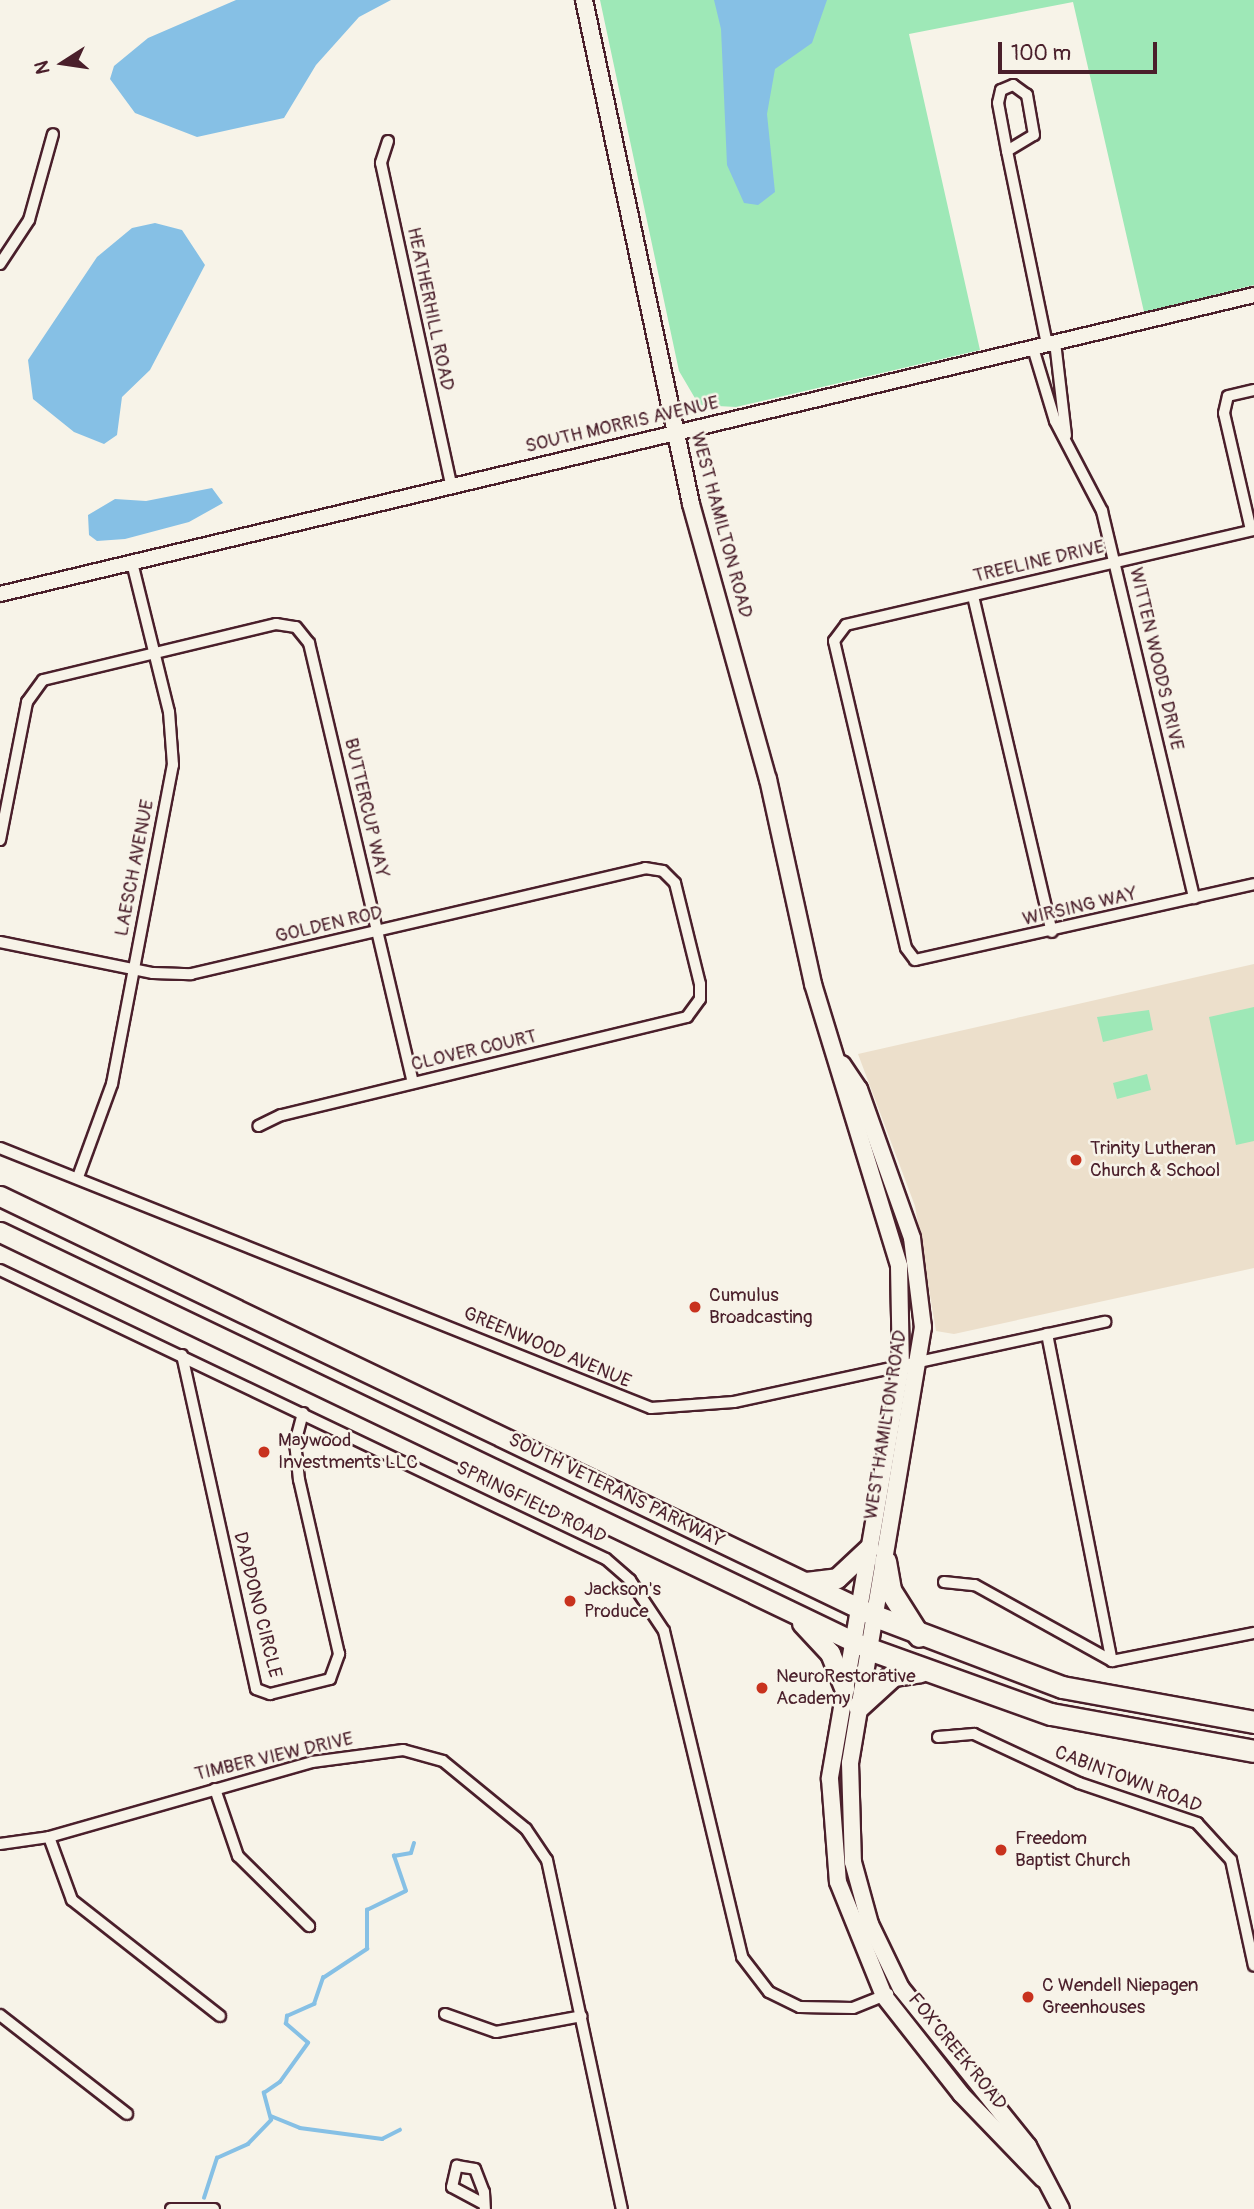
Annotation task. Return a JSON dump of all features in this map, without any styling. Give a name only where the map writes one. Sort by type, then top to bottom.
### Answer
[{"type":"highway","name":"SOUTH VETERANS PARKWAY","points":[[0,1196],[800,1582],[920,1637],[1062,1687],[1254,1722]]},
{"type":"highway","name":"SOUTH VETERANS PARKWAY","points":[[0,1232],[789,1611],[921,1671],[1098,1726],[1254,1751]]},
{"type":"highway","points":[[800,1582],[837,1578],[877,1554],[890,1590],[920,1637]]},
{"type":"highway","points":[[789,1611],[830,1653],[844,1688]]},
{"type":"highway","points":[[859,1706],[893,1675],[921,1671]]},
{"type":"main road","name":"WEST HAMILTON ROAD","points":[[584,0],[675,433],[836,1055],[899,1266],[901,1366],[877,1554],[861,1645]]},
{"type":"main road","name":"WEST HAMILTON ROAD","points":[[836,1055],[859,1089],[912,1238],[922,1300],[920,1362],[877,1554]]},
{"type":"main road","name":"FOX CREEK ROAD","points":[[861,1645],[844,1688],[830,1779],[832,1843],[846,1910],[884,1996],[961,2094],[1043,2179]]},
{"type":"main road","name":"FOX CREEK ROAD","points":[[861,1645],[859,1706],[848,1792],[851,1851],[870,1924],[901,1988],[1028,2146],[1061,2209]]},
{"type":"street","points":[[1007,151],[1034,135],[1027,95],[1013,85],[998,96],[1007,151],[1045,345]]},
{"type":"street","points":[[0,264],[29,220],[53,134]]},
{"type":"street","name":"HEATHERHILL ROAD","points":[[388,141],[381,163],[451,485]]},
{"type":"street","name":"SOUTH MORRIS AVENUE","points":[[0,594],[1254,295]]},
{"type":"street","name":"WITTEN WOODS DRIVE","points":[[1045,345],[1066,435]]},
{"type":"street","name":"WITTEN WOODS DRIVE","points":[[1045,345],[1047,400],[1102,511],[1194,898]]},
{"type":"street","points":[[1252,530],[1224,413],[1228,396],[1254,390]]},
{"type":"street","name":"TREELINE DRIVE","points":[[915,960],[906,948],[836,635],[846,625],[1252,530]]},
{"type":"street","name":"LAESCH AVENUE","points":[[78,1177],[112,1084],[173,765],[172,725],[132,562]]},
{"type":"street","points":[[972,596],[1052,932]]},
{"type":"street","name":"BUTTERCUP WAY","points":[[155,653],[276,624],[296,628],[309,643],[413,1083]]},
{"type":"street","points":[[0,840],[27,702],[37,685],[155,653]]},
{"type":"street","name":"GOLDEN ROD","points":[[0,942],[134,970],[203,972],[645,867],[663,871],[677,887],[700,984],[695,1008]]},
{"type":"street","name":"WIRSING WAY","points":[[915,960],[1052,932],[1254,884]]},
{"type":"street","name":"CLOVER COURT","points":[[258,1126],[413,1083],[683,1019],[695,1008]]},
{"type":"street","name":"GREENWOOD AVENUE","points":[[0,1148],[78,1177],[638,1405],[704,1408],[1105,1322]]},
{"type":"street","name":"SPRINGFIELD ROAD","points":[[0,1270],[570,1541],[630,1580],[664,1631],[675,1663],[741,1957],[769,1992],[800,2007],[853,2007],[901,1988]]},
{"type":"street","points":[[1047,1334],[1112,1661]]},
{"type":"street","name":"DADDONO CIRCLE","points":[[182,1356],[256,1689],[270,1694],[330,1679],[339,1654],[299,1480],[295,1444],[303,1413]]},
{"type":"street","points":[[944,1582],[975,1585],[1112,1661],[1254,1633]]},
{"type":"street","name":"CABINTOWN ROAD","points":[[938,1737],[974,1734],[1080,1783],[1197,1823],[1231,1860],[1254,1966]]},
{"type":"street","name":"TIMBER VIEW DRIVE","points":[[0,1844],[49,1837],[312,1762],[424,1752],[468,1778],[526,1829],[553,1874],[622,2209]]},
{"type":"street","points":[[215,1789],[238,1856],[309,1926]]},
{"type":"street","points":[[49,1837],[72,1900],[220,2016]]},
{"type":"street","points":[[445,2014],[496,2032],[582,2016]]},
{"type":"street","points":[[0,2015],[127,2114]]},
{"type":"street","points":[[170,2209],[214,2209]]},
{"type":"shaded area","name":"Trinity Lutheran Church & School","points":[[1254,964],[1254,1268],[954,1334],[936,1331],[915,1206],[858,1054]]},
{"type":"green space","points":[[600,0],[1254,0],[1254,285],[1144,312],[1073,2],[909,34],[980,350],[736,407],[699,405],[679,371]]},
{"type":"green space","points":[[1254,1007],[1254,1141],[1236,1145],[1209,1017]]},
{"type":"green space","points":[[1149,1010],[1153,1030],[1103,1042],[1097,1017]]},
{"type":"green space","points":[[1147,1074],[1151,1090],[1117,1099],[1113,1083]]},
{"type":"water","points":[[236,0],[391,0],[359,17],[316,65],[284,118],[197,137],[135,113],[110,79],[114,66],[148,38]]},
{"type":"water","points":[[714,0],[827,0],[812,43],[775,69],[767,114],[775,192],[758,205],[744,203],[727,165],[721,29]]},
{"type":"water","points":[[155,223],[182,230],[205,265],[150,370],[122,397],[117,435],[104,444],[74,432],[33,399],[28,360],[97,257],[132,228]]},
{"type":"water","points":[[212,488],[223,503],[189,522],[125,539],[97,541],[89,535],[88,515],[115,499],[146,501]]},
{"type":"waterway","points":[[204,2198],[217,2158],[248,2144],[271,2120],[264,2093],[280,2082],[308,2043],[286,2024],[287,2016],[314,2004],[323,1978],[367,1949],[367,1910],[406,1891],[394,1856],[411,1853],[414,1843]]},
{"type":"waterway","points":[[271,2116],[300,2128],[382,2139],[400,2130]]},
{"type":"place","name":"Trinity Lutheran Church & School","points":[[1076,1160]]},
{"type":"place","name":"Cumulus Broadcasting","points":[[695,1307]]},
{"type":"place","name":"Maywood Investments LLC","points":[[264,1452]]},
{"type":"place","name":"Jackson's Produce","points":[[570,1601]]},
{"type":"place","name":"NeuroRestorative Academy","points":[[762,1688]]},
{"type":"place","name":"Freedom Baptist Church","points":[[1001,1850]]},
{"type":"place","name":"C Wendell Niepagen Greenhouses","points":[[1028,1997]]}]
